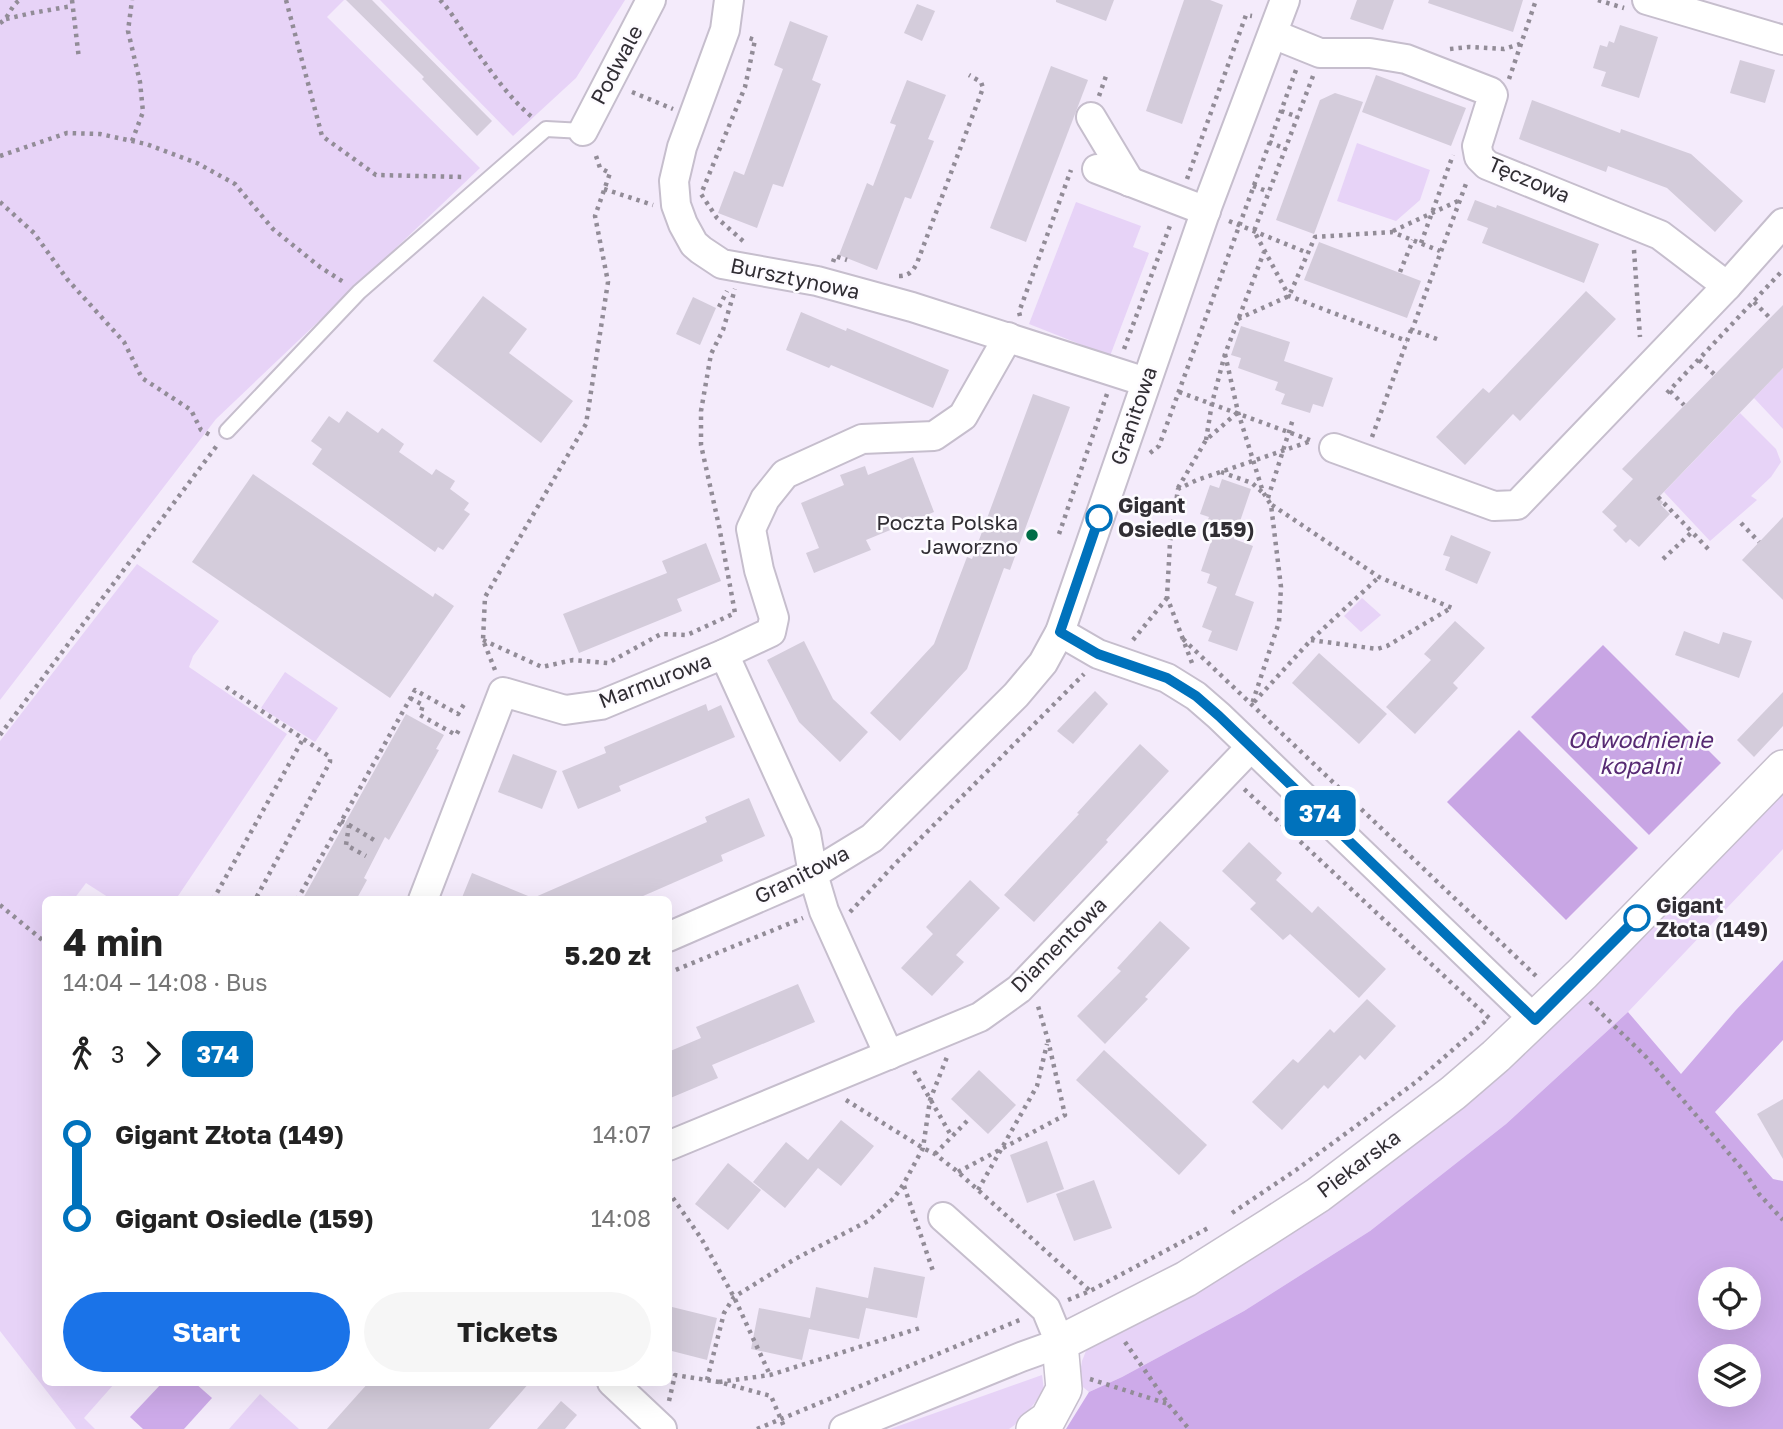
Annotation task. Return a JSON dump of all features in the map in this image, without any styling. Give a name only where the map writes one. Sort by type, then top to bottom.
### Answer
[{"type":"street","name":"Podwale","points":[[583,131],[651,0]]},
{"type":"street","name":"Bursztynowa","points":[[729,0],[720,49],[677,161],[674,181],[679,214],[688,233],[701,250],[722,264],[744,255],[817,281],[912,307],[1015,330],[1115,372],[1146,382]]},
{"type":"street","name":"Granitowa","points":[[672,935],[813,874],[872,838],[1016,695],[1042,663],[1060,632],[1206,211],[1265,25],[1285,0]]},
{"type":"street","points":[[1647,0],[1783,40]]},
{"type":"street","name":"Tęczowa","points":[[1265,25],[1310,58],[1320,53],[1370,52],[1406,59],[1492,92],[1477,146],[1479,158],[1487,165],[1660,235],[1727,286]]},
{"type":"street","points":[[1091,117],[1130,182]]},
{"type":"street","points":[[1086,165],[1206,211]]},
{"type":"street","points":[[1323,444],[1494,506],[1517,505],[1727,286],[1783,223]]},
{"type":"street","points":[[724,654],[771,632],[774,618],[759,570],[751,529],[765,499],[785,474],[862,439],[934,436],[963,416],[1015,330]]},
{"type":"street","points":[[1060,632],[1098,654],[1167,678],[1196,696],[1535,1020]]},
{"type":"street","name":"Marmurowa","points":[[503,692],[565,710],[601,705],[724,654],[806,834],[813,874],[811,920],[900,1060]]},
{"type":"street","points":[[424,896],[503,692]]},
{"type":"street","name":"Diamentowa","points":[[672,1145],[900,1060],[980,1017],[1019,989],[1251,747]]},
{"type":"street","name":"Piekarska","points":[[844,1429],[1060,1343],[1099,1305],[1186,1279],[1318,1195],[1453,1093],[1535,1020],[1783,768]]},
{"type":"street","points":[[943,1217],[1046,1309],[1060,1343],[1064,1389],[1048,1419],[1034,1429]]},
{"type":"street","points":[[617,1386],[664,1421]]},
{"type":"lane","points":[[227,431],[359,292],[489,177],[546,129],[583,131]]},
{"type":"path","points":[[6,19],[13,4],[20,0]]},
{"type":"path","points":[[132,0],[128,31],[140,82],[143,112],[132,141]]},
{"type":"path","points":[[286,0],[322,136],[376,175],[489,177]]},
{"type":"path","points":[[440,0],[516,103],[546,129]]},
{"type":"path","points":[[1506,88],[1536,0]]},
{"type":"path","points":[[0,23],[6,19],[72,3],[79,59]]},
{"type":"path","points":[[1059,534],[1115,372],[1247,15],[1265,25]]},
{"type":"path","points":[[483,640],[542,667],[573,660],[608,663],[662,634],[687,635],[735,613],[701,445],[701,411],[711,354],[723,330],[744,255],[701,194],[745,87],[755,40]]},
{"type":"path","points":[[1448,50],[1457,47],[1504,49],[1521,43]]},
{"type":"path","points":[[1147,455],[1159,446],[1281,111],[1310,58]]},
{"type":"path","points":[[1310,58],[1298,117],[1254,231],[1289,296],[1407,341]]},
{"type":"path","points":[[892,275],[904,276],[912,272],[917,263],[983,88],[981,82],[969,75]]},
{"type":"path","points":[[1281,111],[1298,117]]},
{"type":"path","points":[[0,156],[67,133],[100,134],[146,144],[197,163],[235,184],[274,229],[320,267],[359,292]]},
{"type":"path","points":[[1269,142],[1286,149]]},
{"type":"path","points":[[1421,243],[1455,149]]},
{"type":"path","points":[[1015,330],[1019,312],[1086,165]]},
{"type":"path","points":[[503,692],[483,640],[485,597],[586,424],[608,282],[595,216],[610,173]]},
{"type":"path","points":[[1368,447],[1467,181]]},
{"type":"path","points":[[1253,186],[1269,192]]},
{"type":"path","points":[[604,189],[679,214]]},
{"type":"path","points":[[1238,319],[1289,296],[1315,237],[1392,232],[1459,201]]},
{"type":"path","points":[[0,202],[34,233],[67,279],[124,342],[142,378],[191,410],[201,430],[220,440],[0,735]]},
{"type":"path","points":[[1239,225],[1308,253]]},
{"type":"path","points":[[1392,232],[1440,251]]},
{"type":"path","points":[[1400,272],[1413,240]]},
{"type":"path","points":[[1634,249],[1640,337],[1648,327]]},
{"type":"path","points":[[1206,440],[1212,403],[1225,354],[1264,251]]},
{"type":"path","points":[[827,267],[832,264],[835,256],[858,264]]},
{"type":"path","points":[[1684,405],[1668,392],[1783,270]]},
{"type":"path","points":[[1754,302],[1770,318]]},
{"type":"path","points":[[1412,330],[1437,339]]},
{"type":"path","points":[[1225,354],[1238,412],[1263,492]]},
{"type":"path","points":[[1699,360],[1714,374]]},
{"type":"path","points":[[1179,392],[1323,444]]},
{"type":"path","points":[[1194,670],[1167,597],[1170,543],[1178,489],[1206,440],[1238,412]]},
{"type":"path","points":[[1268,498],[1293,419]]},
{"type":"path","points":[[1178,489],[1284,450],[1323,444]]},
{"type":"path","points":[[1221,472],[1252,483],[1263,492],[1271,505],[1281,587],[1279,622],[1252,704]]},
{"type":"path","points":[[1658,497],[1711,552]]},
{"type":"path","points":[[1271,505],[1380,577],[1452,608],[1387,646],[1377,649],[1311,640]]},
{"type":"path","points":[[1741,523],[1759,542]]},
{"type":"path","points":[[1663,559],[1692,532]]},
{"type":"path","points":[[1252,704],[1311,640],[1380,577]]},
{"type":"path","points":[[1127,649],[1167,597]]},
{"type":"path","points":[[1183,639],[1536,976]]},
{"type":"path","points":[[672,972],[811,920],[835,907],[842,920],[1090,668],[1098,654]]},
{"type":"path","points":[[226,687],[330,757],[330,762],[257,896]]},
{"type":"path","points":[[299,896],[415,690],[458,714],[466,701]]},
{"type":"path","points":[[410,698],[423,705],[418,718],[456,735],[461,726]]},
{"type":"path","points":[[215,896],[303,738]]},
{"type":"path","points":[[1228,772],[1489,1018],[1416,1082],[1296,1170]]},
{"type":"path","points":[[341,821],[371,836]]},
{"type":"path","points":[[349,825],[345,847],[366,856]]},
{"type":"path","points":[[0,905],[42,940]]},
{"type":"path","points":[[1571,985],[1646,1058],[1783,1220]]},
{"type":"path","points":[[958,1172],[1065,1115],[1035,996]]},
{"type":"path","points":[[978,1190],[1037,1086],[1048,1040]]},
{"type":"path","points":[[707,1380],[724,1313],[734,1297],[795,1259],[868,1221],[894,1198],[923,1148],[930,1100],[951,1046]]},
{"type":"path","points":[[900,1060],[930,1100],[951,1137]]},
{"type":"path","points":[[837,1094],[935,1154],[958,1172],[1099,1305],[1189,1429]]},
{"type":"path","points":[[935,1154],[967,1121]]},
{"type":"path","points":[[672,1197],[701,1238],[734,1297],[770,1375]]},
{"type":"path","points":[[719,1382],[770,1375],[920,1328]]},
{"type":"path","points":[[664,1421],[675,1375],[719,1382],[771,1396],[785,1429]]},
{"type":"path","points":[[1089,1379],[1169,1405]]},
{"type":"shaded area","points":[[0,0],[344,0],[327,17],[480,168],[216,419],[0,700]]},
{"type":"shaded area","points":[[380,0],[625,0],[576,78],[513,136]]},
{"type":"shaded area","points":[[1357,143],[1430,170],[1420,200],[1396,221],[1337,201]]},
{"type":"shaded area","points":[[1076,202],[1141,226],[1133,247],[1149,253],[1110,356],[1029,324]]},
{"type":"shaded area","points":[[1783,368],[1783,429],[1754,398]]},
{"type":"shaded area","points":[[1740,413],[1776,449],[1781,462],[1771,477],[1751,496],[1757,500],[1710,541],[1664,492]]},
{"type":"shaded area","points":[[137,564],[219,621],[193,656],[189,667],[287,734],[178,896],[106,896],[86,883],[76,896],[42,896],[42,1385],[0,1331],[0,741]]},
{"type":"shaded area","points":[[1362,598],[1381,615],[1361,632],[1344,616]]},
{"type":"shaded area","points":[[285,672],[338,708],[315,742],[261,708]]},
{"type":"shaded area","points":[[1783,786],[1783,849],[1628,1012],[1506,1124],[1370,1231],[1244,1311],[1089,1392],[1078,1383],[1086,1351],[1104,1335],[1232,1265]]},
{"type":"shaded area","points":[[1783,960],[1783,1040],[1715,1112],[1773,1179],[1783,1181],[1783,1429],[1066,1429],[1089,1392],[1244,1311],[1370,1231],[1506,1124],[1628,1012],[1681,1074]]},
{"type":"shaded area","points":[[1042,1375],[1044,1390],[1024,1416],[1009,1429],[890,1429]]},
{"type":"shaded area","points":[[43,1386],[112,1386],[84,1418],[95,1429],[76,1429]]},
{"type":"shaded area","points":[[159,1386],[198,1386],[212,1398],[184,1429],[143,1429],[130,1417]]},
{"type":"shaded area","points":[[260,1394],[299,1429],[229,1429]]},
{"type":"water","name":"Odwodnienie kopalni","points":[[1603,645],[1721,763],[1649,835],[1531,717]]},
{"type":"water","name":"Odwodnienie kopalni","points":[[1519,730],[1638,848],[1566,920],[1447,802]]},
{"type":"building","points":[[346,0],[372,0],[492,121],[477,136],[422,79],[424,77]]},
{"type":"building","points":[[1056,0],[1114,0],[1106,21]]},
{"type":"building","points":[[1184,0],[1210,0],[1223,5],[1182,124],[1146,111]]},
{"type":"building","points":[[1357,0],[1394,0],[1383,30],[1350,19]]},
{"type":"building","points":[[1429,0],[1523,0],[1513,32],[1428,3]]},
{"type":"building","points":[[917,4],[935,11],[922,41],[904,33]]},
{"type":"building","points":[[790,21],[828,36],[812,80],[821,84],[783,187],[773,184],[757,228],[718,213],[734,171],[744,175],[783,69],[774,65]]},
{"type":"building","points":[[1620,25],[1658,37],[1639,98],[1601,86],[1606,72],[1593,68],[1600,45],[1607,47],[1609,41],[1614,43]]},
{"type":"building","points":[[1740,60],[1775,70],[1765,103],[1730,93]]},
{"type":"building","points":[[1051,66],[1088,80],[1026,242],[990,228]]},
{"type":"building","points":[[1376,75],[1466,108],[1451,146],[1362,112]]},
{"type":"building","points":[[907,80],[946,95],[928,139],[934,141],[911,199],[905,197],[877,270],[839,255],[867,183],[873,186],[896,125],[890,123]]},
{"type":"building","points":[[1335,93],[1363,102],[1314,234],[1276,220],[1320,100]]},
{"type":"building","points":[[1532,100],[1620,133],[1621,129],[1691,154],[1743,201],[1715,232],[1667,188],[1608,166],[1606,172],[1519,139]]},
{"type":"building","points":[[1475,200],[1496,208],[1497,205],[1599,244],[1584,283],[1482,243],[1488,228],[1467,220]]},
{"type":"building","points":[[1319,242],[1421,281],[1407,318],[1304,280]]},
{"type":"building","points":[[1586,291],[1616,319],[1520,421],[1513,414],[1465,465],[1436,437],[1483,388],[1489,393]]},
{"type":"building","points":[[483,296],[527,329],[509,353],[573,401],[541,443],[433,361]]},
{"type":"building","points":[[693,297],[716,308],[700,345],[676,334]]},
{"type":"building","points":[[1783,305],[1783,368],[1658,498],[1670,514],[1639,547],[1630,539],[1626,543],[1613,530],[1617,526],[1602,512],[1633,479],[1622,469]]},
{"type":"building","points":[[801,312],[949,370],[933,408],[831,365],[829,368],[786,350]]},
{"type":"building","points":[[1241,326],[1290,342],[1284,361],[1333,378],[1323,407],[1313,404],[1310,413],[1281,404],[1285,394],[1275,390],[1278,382],[1238,368],[1241,358],[1231,355]]},
{"type":"building","points":[[1033,394],[1070,407],[1010,570],[1004,568],[967,669],[900,741],[870,713],[934,644],[967,557],[972,559]]},
{"type":"building","points":[[347,411],[378,433],[382,428],[404,444],[399,452],[432,475],[436,469],[455,481],[450,489],[469,503],[464,510],[470,514],[443,550],[438,547],[435,552],[312,464],[322,449],[311,441],[329,416],[339,423]]},
{"type":"building","points":[[913,457],[934,512],[866,540],[871,550],[814,573],[806,553],[819,548],[801,503],[844,485],[840,475],[865,466],[868,475]]},
{"type":"building","points":[[253,474],[433,597],[435,593],[454,606],[390,698],[192,562]]},
{"type":"building","points":[[1222,479],[1251,489],[1234,539],[1253,546],[1235,595],[1254,602],[1237,651],[1208,641],[1212,631],[1202,627],[1217,587],[1207,583],[1210,574],[1201,571],[1215,530],[1205,527],[1209,517],[1200,514],[1210,485],[1219,488]]},
{"type":"building","points":[[1783,517],[1783,600],[1742,560]]},
{"type":"building","points":[[1451,535],[1491,552],[1477,584],[1445,570],[1450,557],[1443,555]]},
{"type":"building","points":[[706,543],[721,581],[677,599],[682,611],[579,653],[563,614],[667,573],[662,561]]},
{"type":"building","points":[[1455,621],[1485,648],[1453,683],[1458,688],[1415,734],[1386,707],[1431,660],[1424,654]]},
{"type":"building","points":[[1684,631],[1719,644],[1723,632],[1752,641],[1739,678],[1675,655]]},
{"type":"building","points":[[804,641],[833,699],[868,732],[840,762],[799,722],[767,660]]},
{"type":"building","points":[[1319,653],[1387,714],[1359,744],[1292,683]]},
{"type":"building","points":[[1095,691],[1108,704],[1073,744],[1057,731]]},
{"type":"building","points":[[1783,692],[1783,726],[1754,757],[1737,740]]},
{"type":"building","points":[[706,704],[708,711],[721,705],[735,737],[619,786],[621,791],[578,809],[562,771],[606,753],[604,747]]},
{"type":"building","points":[[406,714],[444,735],[436,749],[439,750],[389,840],[385,837],[364,878],[367,880],[358,896],[304,896]]},
{"type":"building","points":[[1140,744],[1169,771],[1034,922],[1004,895]]},
{"type":"building","points":[[513,754],[557,771],[542,809],[498,792]]},
{"type":"building","points":[[749,798],[765,836],[721,855],[723,861],[643,896],[538,896],[707,822],[705,817]]},
{"type":"building","points":[[1249,842],[1282,873],[1276,880],[1312,913],[1318,906],[1386,969],[1359,998],[1290,934],[1283,940],[1250,909],[1256,903],[1222,871]]},
{"type":"building","points":[[472,873],[528,896],[463,896]]},
{"type":"building","points":[[970,880],[1000,908],[956,955],[964,962],[932,996],[901,968],[933,934],[926,927]]},
{"type":"building","points":[[1160,921],[1190,948],[1145,997],[1148,999],[1105,1044],[1077,1016],[1121,971],[1117,968]]},
{"type":"building","points":[[798,984],[815,1022],[712,1065],[718,1078],[672,1097],[672,1050],[701,1038],[696,1027]]},
{"type":"building","points":[[1367,999],[1396,1026],[1365,1060],[1360,1055],[1328,1089],[1324,1085],[1282,1130],[1252,1102],[1293,1059],[1298,1063],[1330,1029],[1334,1033]]},
{"type":"building","points":[[1104,1050],[1207,1145],[1179,1175],[1076,1080]]},
{"type":"building","points":[[979,1070],[1016,1105],[988,1134],[951,1099]]},
{"type":"building","points":[[1783,1099],[1783,1159],[1757,1114]]},
{"type":"building","points":[[841,1120],[874,1146],[841,1186],[818,1168],[785,1208],[753,1182],[786,1142],[808,1160]]},
{"type":"building","points":[[1047,1141],[1064,1189],[1027,1203],[1010,1155]]},
{"type":"building","points":[[728,1163],[761,1190],[728,1230],[695,1204]]},
{"type":"building","points":[[1094,1180],[1112,1228],[1074,1241],[1056,1194]]},
{"type":"building","points":[[874,1267],[925,1277],[917,1318],[866,1308],[859,1339],[809,1329],[802,1360],[751,1349],[759,1308],[810,1318],[816,1287],[868,1298]]},
{"type":"building","points":[[672,1307],[717,1318],[707,1360],[672,1351]]},
{"type":"building","points":[[365,1386],[527,1386],[489,1429],[327,1429]]},
{"type":"building","points":[[561,1401],[577,1415],[565,1429],[537,1429]]},
{"type":"bus line","name":"374","points":[[1099,518],[1060,632],[1098,654],[1167,678],[1196,696],[1535,1020],[1637,918]]},
{"type":"place","name":"Gigant Osiedle (159)","points":[[1099,518]]},
{"type":"place","name":"Poczta Polska Jaworzno","points":[[1032,535]]},
{"type":"place","name":"Gigant Złota (149)","points":[[1637,918]]}]
